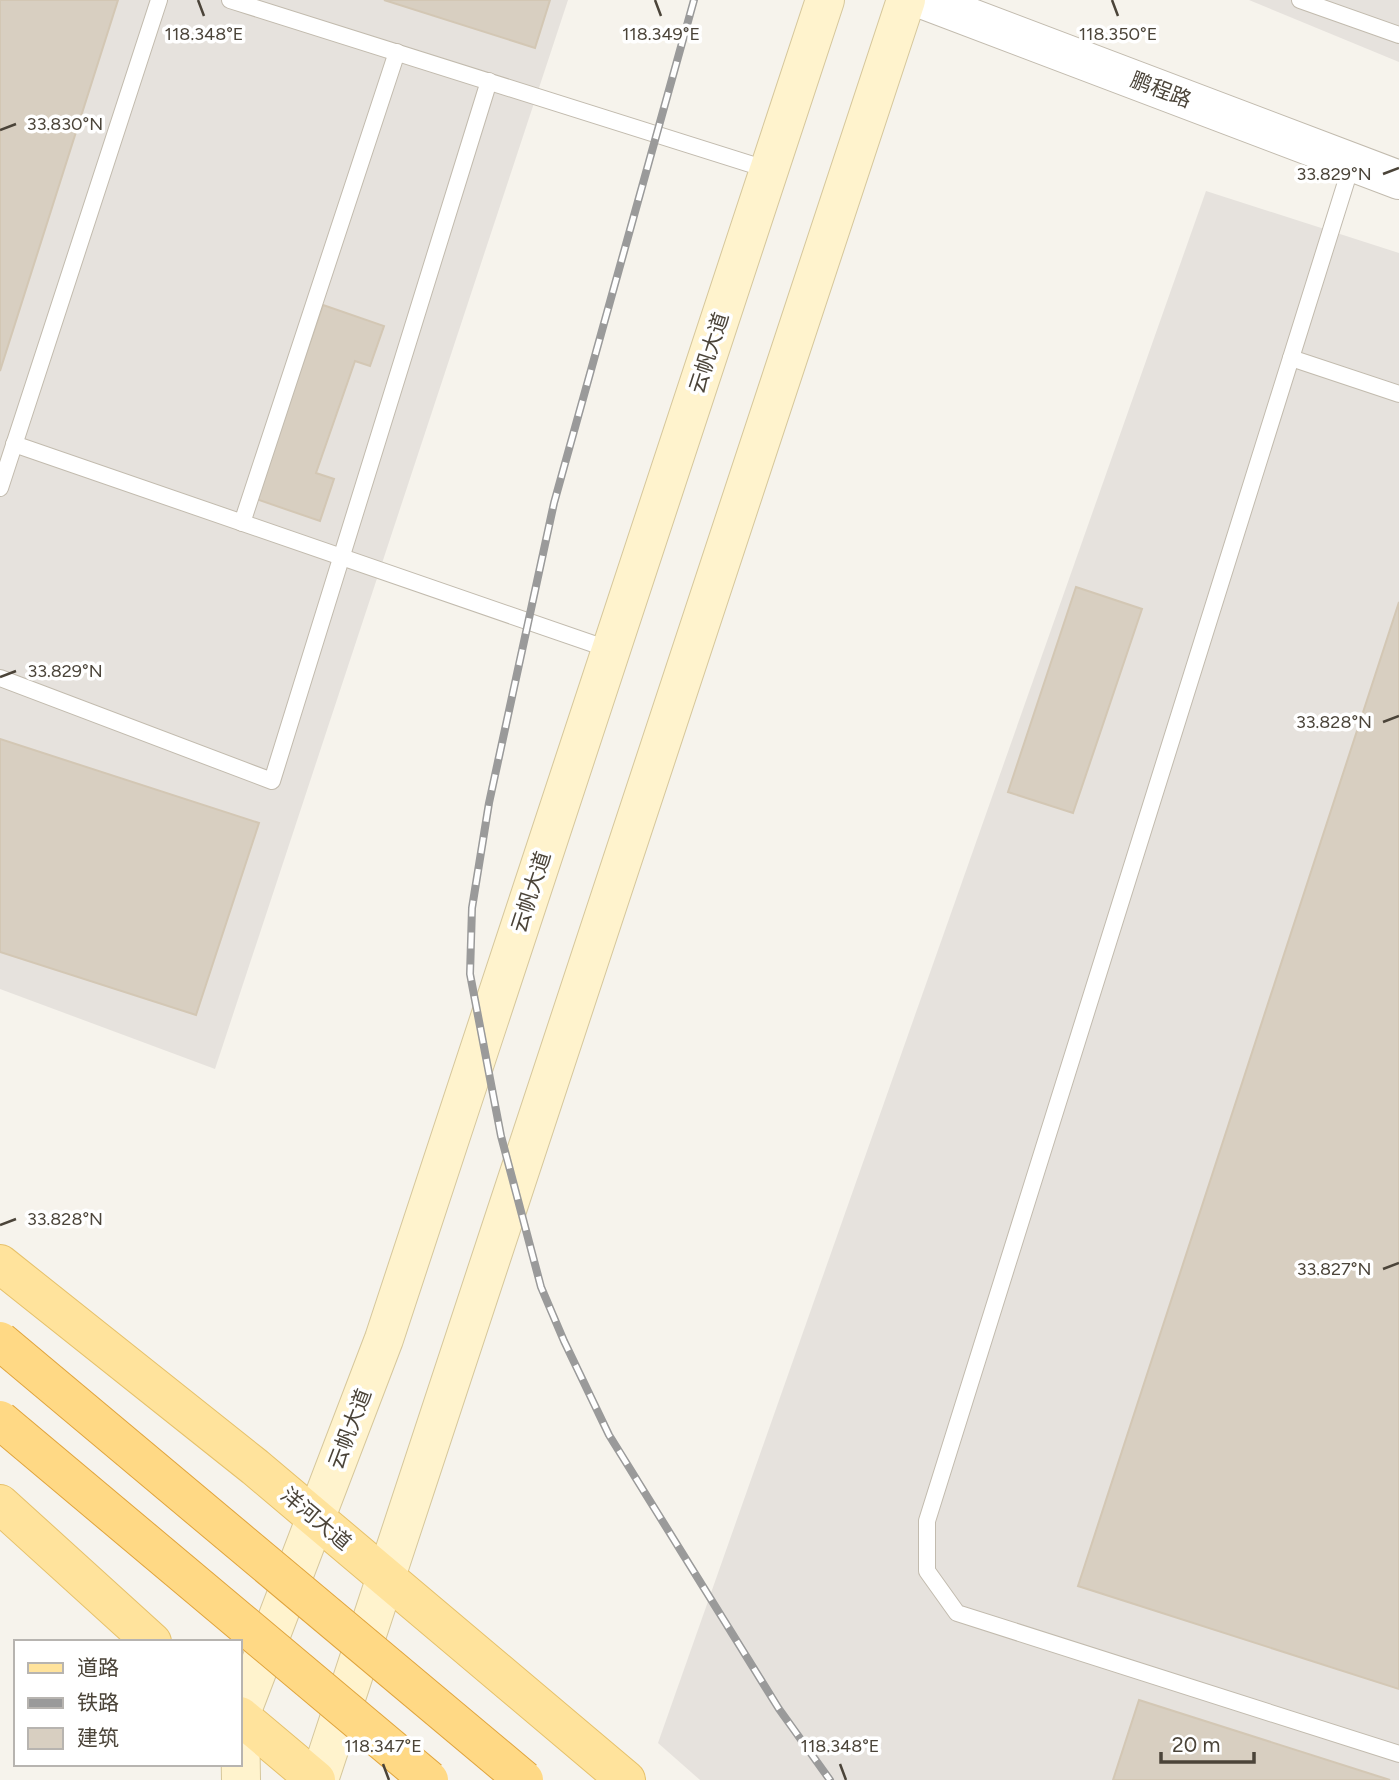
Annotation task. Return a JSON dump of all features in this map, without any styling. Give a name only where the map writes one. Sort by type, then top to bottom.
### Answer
[{"type":"highway","points":[[0,1341],[524,1780]]},
{"type":"highway","points":[[0,1420],[429,1780]]},
{"type":"main road","name":"云帆大道","points":[[242,1711],[384,1339],[825,0]]},
{"type":"main road","points":[[242,1718],[317,1780],[906,0]]},
{"type":"main road","name":"洋河大道","points":[[0,1264],[255,1467],[626,1780]]},
{"type":"main road","points":[[0,1504],[150,1640]]},
{"type":"street","name":"鹏程路","points":[[924,0],[1399,180]]},
{"type":"lane","points":[[0,488],[159,0]]},
{"type":"lane","points":[[230,0],[769,170]]},
{"type":"lane","points":[[1300,0],[1399,35]]},
{"type":"lane","points":[[242,523],[397,52]]},
{"type":"lane","points":[[0,678],[272,781],[489,81]]},
{"type":"lane","points":[[1352,163],[927,1521],[927,1571],[957,1613],[1399,1754]]},
{"type":"lane","points":[[1291,358],[1399,394]]},
{"type":"lane","points":[[14,444],[611,650]]},
{"type":"shaded area","points":[[0,0],[568,0],[215,1069],[0,989]]},
{"type":"shaded area","points":[[1249,0],[1399,0],[1399,62]]},
{"type":"shaded area","points":[[1206,191],[1399,253],[1399,1780],[700,1780],[658,1743]]},
{"type":"building","points":[[0,0],[118,0],[0,371]]},
{"type":"building","points":[[384,0],[550,0],[535,48]]},
{"type":"building","points":[[323,305],[384,326],[370,366],[355,361],[316,473],[334,479],[320,521],[256,499]]},
{"type":"building","points":[[1076,587],[1142,609],[1073,813],[1008,792]]},
{"type":"building","points":[[1399,602],[1399,1689],[1078,1586]]},
{"type":"building","points":[[0,739],[259,823],[196,1015],[0,952]]},
{"type":"building","points":[[1139,1700],[1390,1780],[1113,1780]]},
{"type":"railway","points":[[694,0],[554,503],[489,803],[472,908],[470,974],[501,1136],[541,1287],[564,1341],[609,1435],[779,1709],[830,1780]]}]
